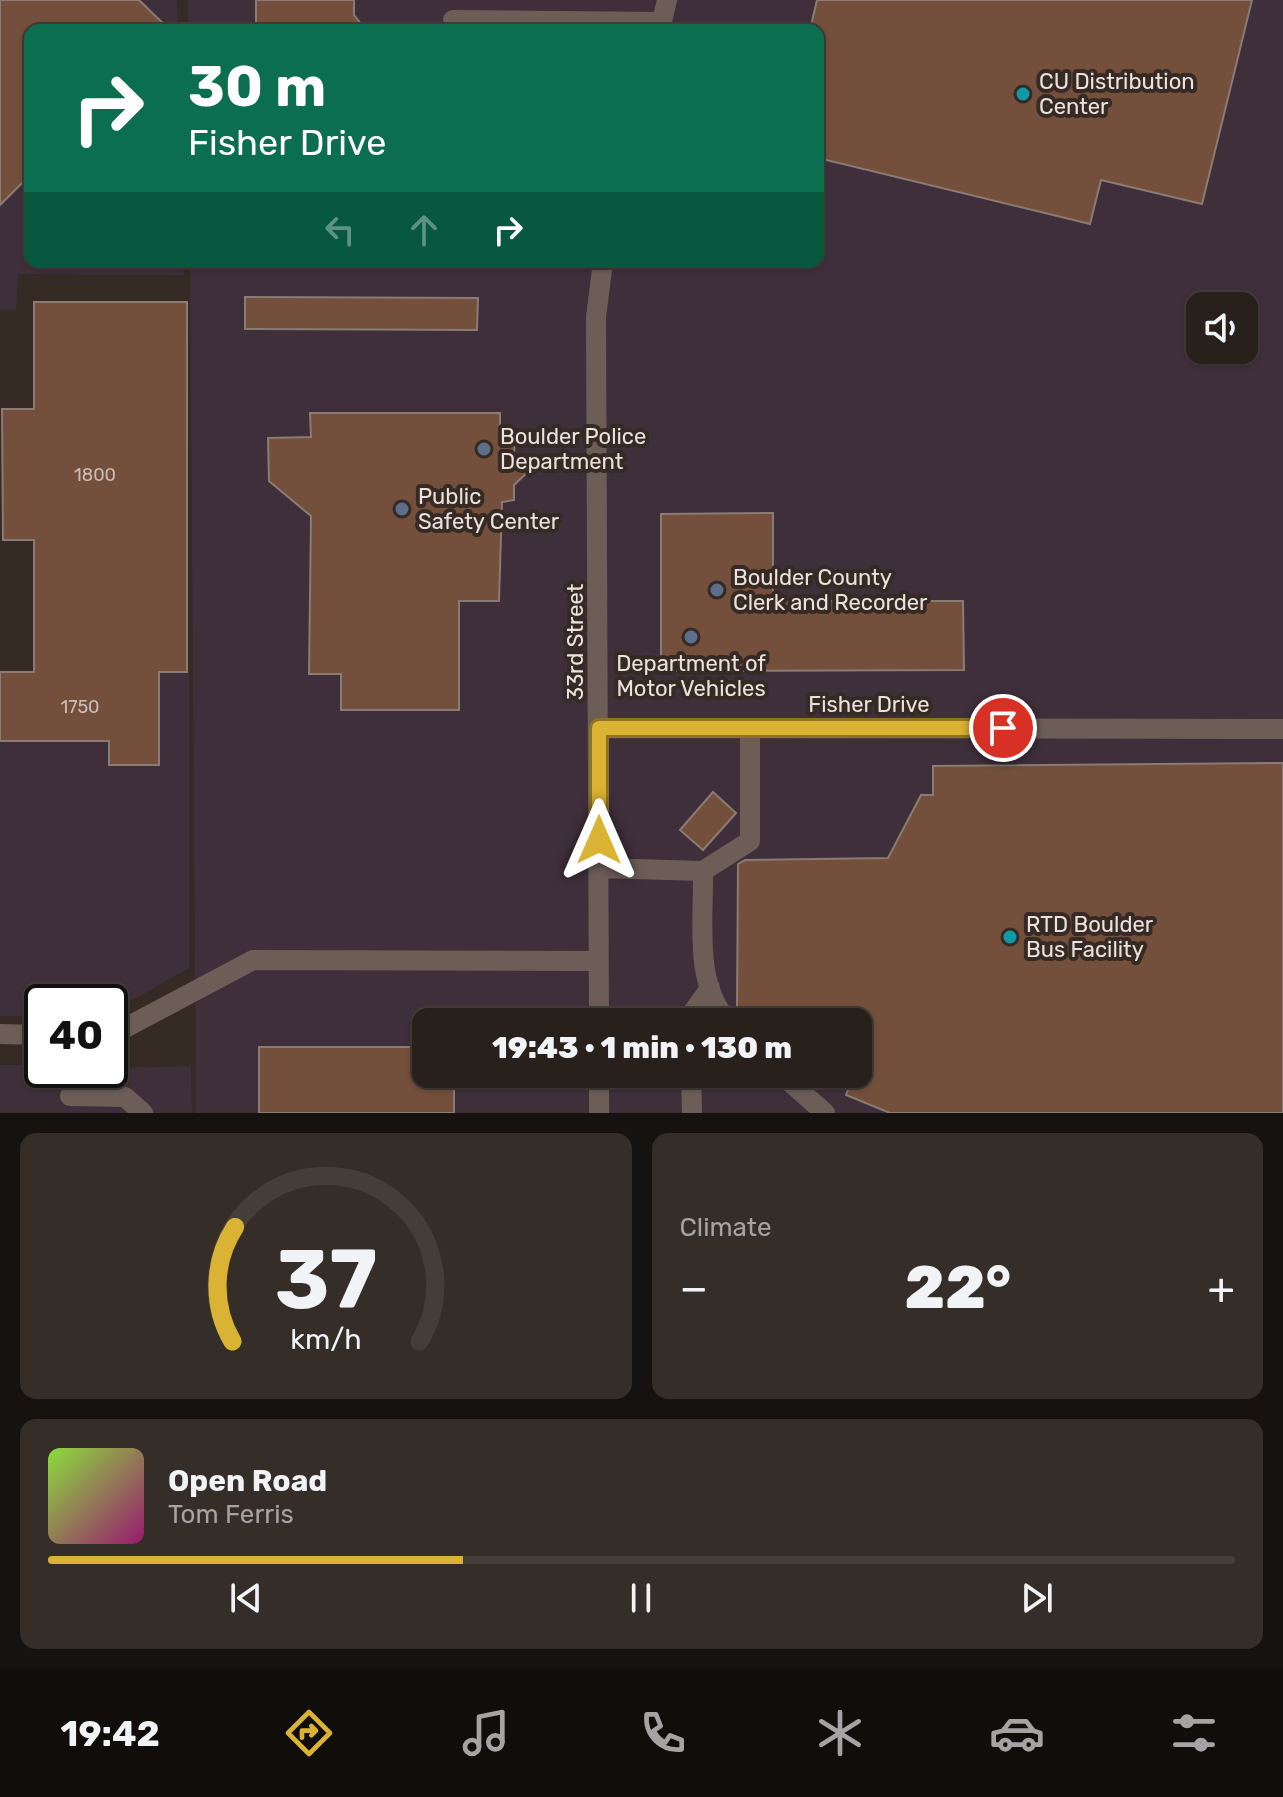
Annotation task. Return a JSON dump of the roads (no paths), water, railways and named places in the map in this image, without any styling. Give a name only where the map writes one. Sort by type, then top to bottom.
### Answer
[{"type":"street","points":[[661,24],[667,0]]},
{"type":"street","points":[[453,20],[592,24]]},
{"type":"street","name":"33rd Street","points":[[599,1008],[596,317],[602,268]]},
{"type":"street","name":"Fisher Drive","points":[[599,728],[1283,729]]},
{"type":"street","points":[[599,868],[703,871],[750,841],[750,728]]},
{"type":"street","points":[[703,871],[704,967],[716,1008]]},
{"type":"street","points":[[128,1026],[253,960],[599,961]]},
{"type":"street","points":[[696,1008],[710,988]]},
{"type":"street","points":[[0,1034],[24,1035]]},
{"type":"street","points":[[599,1088],[599,1113]]},
{"type":"street","points":[[691,1088],[692,1113]]},
{"type":"street","points":[[797,1088],[825,1113]]},
{"type":"street","points":[[70,1096],[125,1097],[143,1113]]},
{"type":"place","name":"CU Distribution Center","points":[[1023,94]]},
{"type":"place","name":"Boulder Police Department","points":[[484,449]]},
{"type":"place","name":"Public Safety Center","points":[[402,509]]},
{"type":"place","name":"Boulder County Clerk and Recorder","points":[[717,590]]},
{"type":"place","name":"Department of Motor Vehicles","points":[[691,637]]},
{"type":"place","name":"RTD Boulder Bus Facility","points":[[1010,937]]}]
